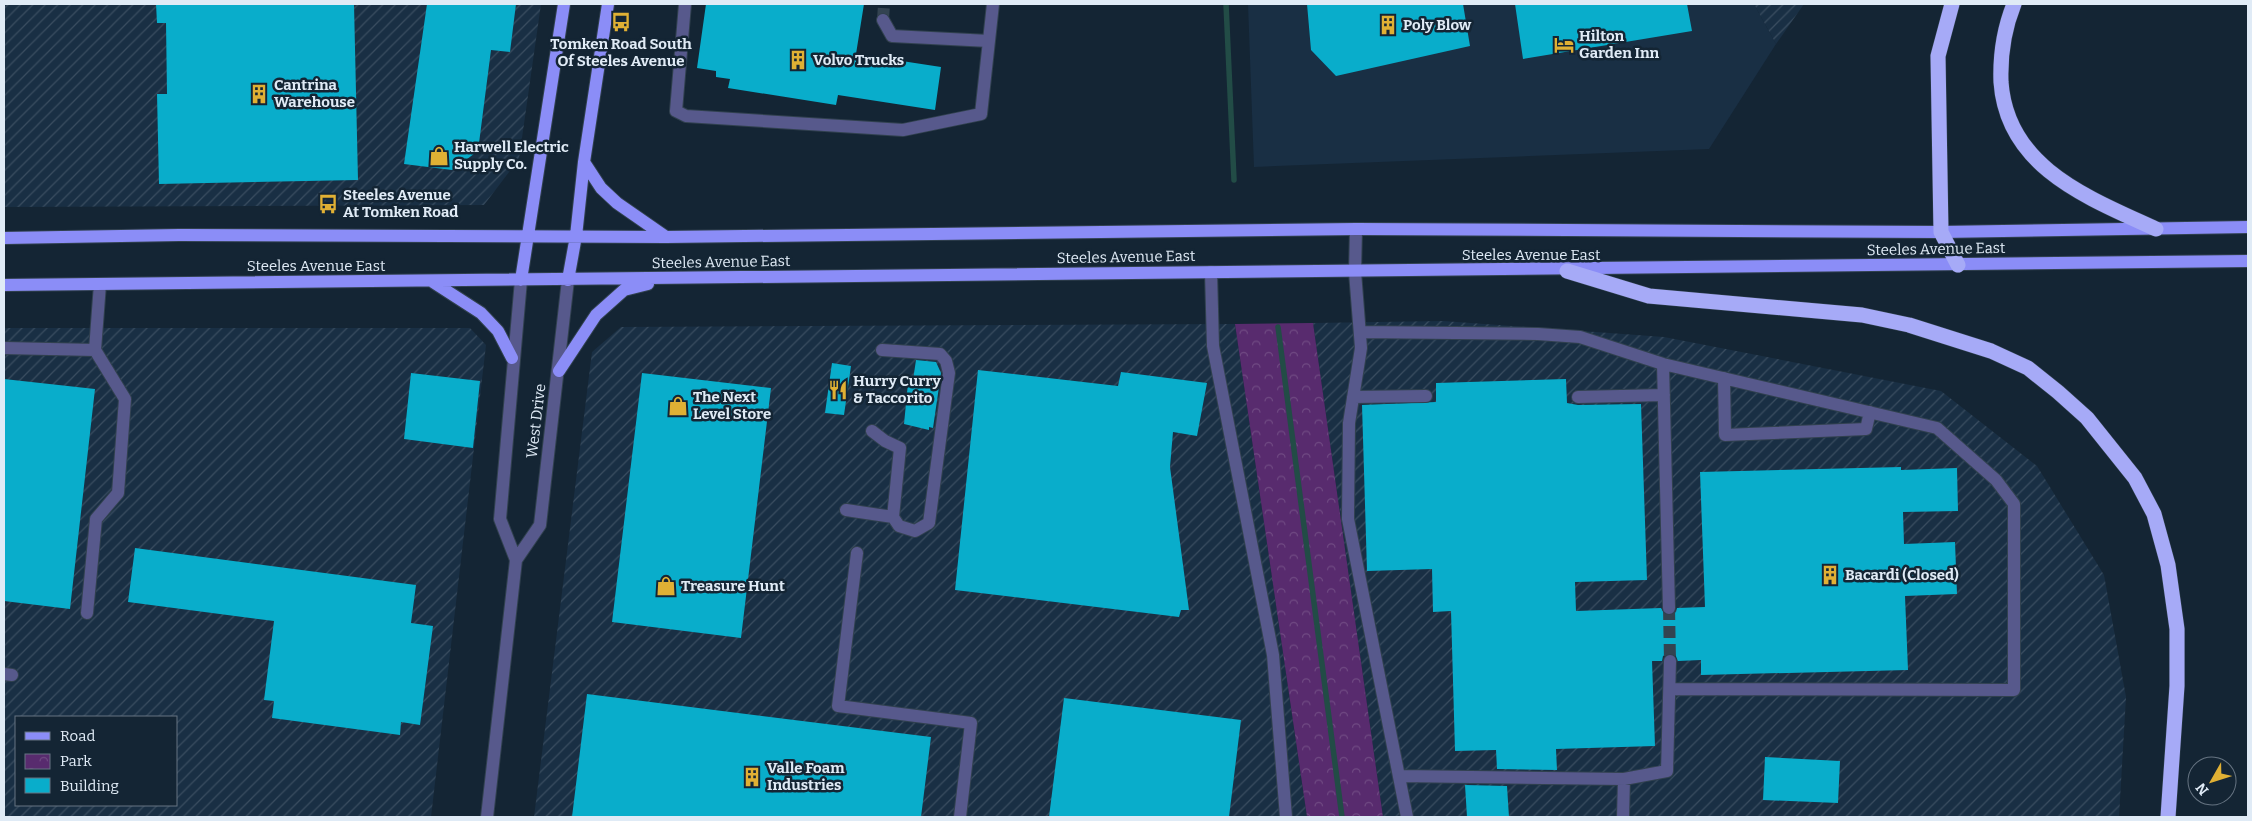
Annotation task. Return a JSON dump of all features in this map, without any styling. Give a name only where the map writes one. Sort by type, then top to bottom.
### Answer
[{"type":"highway","points":[[1952,4],[1938,56],[1941,232],[1958,264]]},
{"type":"highway","points":[[2014,4],[2003,44],[2000,67],[2005,106],[2014,132],[2030,153],[2050,173],[2071,187],[2156,228]]},
{"type":"highway","points":[[1567,271],[1649,296],[1862,315],[1909,325],[1991,351],[2028,368],[2087,418],[2135,478],[2154,514],[2168,565],[2177,629],[2177,686],[2168,817]]},
{"type":"main road","points":[[520,280],[564,4]]},
{"type":"main road","points":[[568,280],[576,236],[584,162],[608,4]]},
{"type":"main road","points":[[584,162],[601,188],[617,203],[666,237]]},
{"type":"main road","name":"Steeles Avenue East","points":[[4,238],[179,235],[666,237],[1356,228],[1941,232],[2247,227]]},
{"type":"main road","name":"Steeles Avenue East","points":[[4,285],[433,282],[1211,272],[1567,271],[2246,261]]},
{"type":"main road","points":[[558,371],[596,315],[624,290],[666,279]]},
{"type":"main road","points":[[433,282],[481,313],[498,331],[512,358]]},
{"type":"street","points":[[685,4],[676,111],[686,116],[903,130],[981,114],[992,4]]},
{"type":"street","points":[[883,20],[892,36],[988,41]]},
{"type":"street","points":[[1356,228],[1355,272],[1361,348],[1349,423],[1348,519],[1408,817]]},
{"type":"street","points":[[1211,272],[1213,346],[1273,655],[1286,817]]},
{"type":"street","name":"West Drive","points":[[516,560],[500,519],[520,280]]},
{"type":"street","name":"West Drive","points":[[486,817],[516,560],[540,525],[568,280]]},
{"type":"street","points":[[86,613],[96,519],[118,493],[125,398],[95,350],[100,284]]},
{"type":"street","points":[[1360,332],[1538,334],[1580,337],[1664,364],[1937,428],[1996,480],[2014,504],[2014,690],[1670,689]]},
{"type":"street","points":[[4,348],[95,350]]},
{"type":"street","points":[[872,431],[885,441],[900,448],[894,517],[899,526],[915,531],[930,523],[949,373],[946,361],[940,354],[882,350]]},
{"type":"street","points":[[1664,364],[1669,608]]},
{"type":"street","points":[[1724,378],[1725,436],[1866,430],[1870,412]]},
{"type":"street","points":[[1578,397],[1664,395]]},
{"type":"street","points":[[1353,397],[1426,396]]},
{"type":"street","points":[[846,510],[894,517]]},
{"type":"street","points":[[857,553],[838,706],[971,723],[960,817]]},
{"type":"street","points":[[1399,776],[1624,779],[1667,771],[1670,661]]},
{"type":"street","points":[[1623,817],[1624,779]]},
{"type":"shaded area","points":[[4,4],[541,4],[519,159],[484,205],[4,207]]},
{"type":"shaded area","points":[[1248,4],[1754,4],[1776,44],[1709,149],[1254,167]]},
{"type":"shaded area","points":[[1754,4],[1804,4],[1776,44]]},
{"type":"shaded area","points":[[1443,321],[1664,337],[1941,391],[2037,466],[2104,575],[2126,697],[2119,817],[1383,817],[1313,323]]},
{"type":"shaded area","points":[[1235,324],[1307,817],[534,817],[592,352],[621,327]]},
{"type":"shaded area","points":[[4,328],[470,328],[486,345],[431,817],[4,817]]},
{"type":"green space","points":[[1313,323],[1383,817],[1307,817],[1235,324]]},
{"type":"building","name":"Cantrina Warehouse","points":[[156,4],[354,4],[358,180],[159,184],[157,94],[167,94],[166,23],[157,23]]},
{"type":"building","points":[[427,4],[516,4],[510,52],[491,50],[478,151],[452,170],[404,164]]},
{"type":"building","name":"Volvo Trucks","points":[[706,4],[864,4],[856,54],[941,67],[935,110],[838,95],[836,105],[728,88],[730,79],[716,77],[716,71],[697,68]]},
{"type":"building","name":"Poly Blow","points":[[1307,4],[1463,4],[1470,46],[1336,76],[1311,50]]},
{"type":"building","name":"Hilton Garden Inn","points":[[1515,4],[1687,4],[1692,31],[1523,59]]},
{"type":"building","points":[[916,360],[936,362],[941,373],[933,428],[929,427],[929,430],[904,424],[908,383],[913,380]]},
{"type":"building","name":"Hurry Curry & Taccorito","points":[[832,363],[851,366],[844,415],[825,413]]},
{"type":"building","points":[[978,370],[1118,386],[1121,372],[1207,383],[1197,436],[1173,432],[1170,467],[1189,610],[1181,610],[1179,617],[955,590]]},
{"type":"building","points":[[411,373],[480,381],[473,448],[404,439]]},
{"type":"building","points":[[642,373],[771,388],[741,638],[612,622]]},
{"type":"building","points":[[4,379],[95,389],[70,609],[4,601]]},
{"type":"building","name":"Bacardi (Closed)","points":[[1566,379],[1567,403],[1578,405],[1641,404],[1647,580],[1575,582],[1576,611],[1661,608],[1665,615],[1670,616],[1676,612],[1677,608],[1705,607],[1700,472],[1901,467],[1901,470],[1957,468],[1958,511],[1903,512],[1904,544],[1955,542],[1957,594],[1905,596],[1908,670],[1701,675],[1701,660],[1678,661],[1675,654],[1670,653],[1663,656],[1662,661],[1652,661],[1655,746],[1556,749],[1557,770],[1497,769],[1496,750],[1455,751],[1451,611],[1433,612],[1432,569],[1367,571],[1362,405],[1436,402],[1436,383]]},
{"type":"building","points":[[135,548],[416,585],[411,623],[433,626],[420,725],[401,722],[400,735],[272,718],[274,701],[264,700],[274,621],[128,602]]},
{"type":"building","name":"Valle Foam Industries","points":[[587,694],[931,737],[921,817],[572,817]]},
{"type":"building","points":[[1064,698],[1241,720],[1229,817],[1049,817]]},
{"type":"building","points":[[1765,757],[1840,761],[1838,803],[1763,800]]},
{"type":"building","points":[[1465,785],[1507,786],[1509,817],[1467,817]]},
{"type":"waterway","points":[[1226,4],[1234,180]]},
{"type":"waterway","points":[[1278,327],[1342,817]]},
{"type":"tunnel","points":[[883,20],[884,4]]},
{"type":"tunnel","points":[[1669,608],[1670,661]]},
{"type":"place","name":"Tomken Road South Of Steeles Avenue","points":[[621,22]]},
{"type":"place","name":"Poly Blow","points":[[1388,25]]},
{"type":"place","name":"Hilton Garden Inn","points":[[1564,45]]},
{"type":"place","name":"Volvo Trucks","points":[[798,60]]},
{"type":"place","name":"Cantrina Warehouse","points":[[259,94]]},
{"type":"place","name":"Harwell Electric Supply Co.","points":[[439,156]]},
{"type":"place","name":"Steeles Avenue At Tomken Road","points":[[328,204]]},
{"type":"place","name":"Hurry Curry & Taccorito","points":[[838,390]]},
{"type":"place","name":"The Next Level Store","points":[[678,406]]},
{"type":"place","name":"Bacardi (Closed)","points":[[1830,575]]},
{"type":"place","name":"Treasure Hunt","points":[[666,586]]},
{"type":"place","name":"Valle Foam Industries","points":[[752,777]]}]
